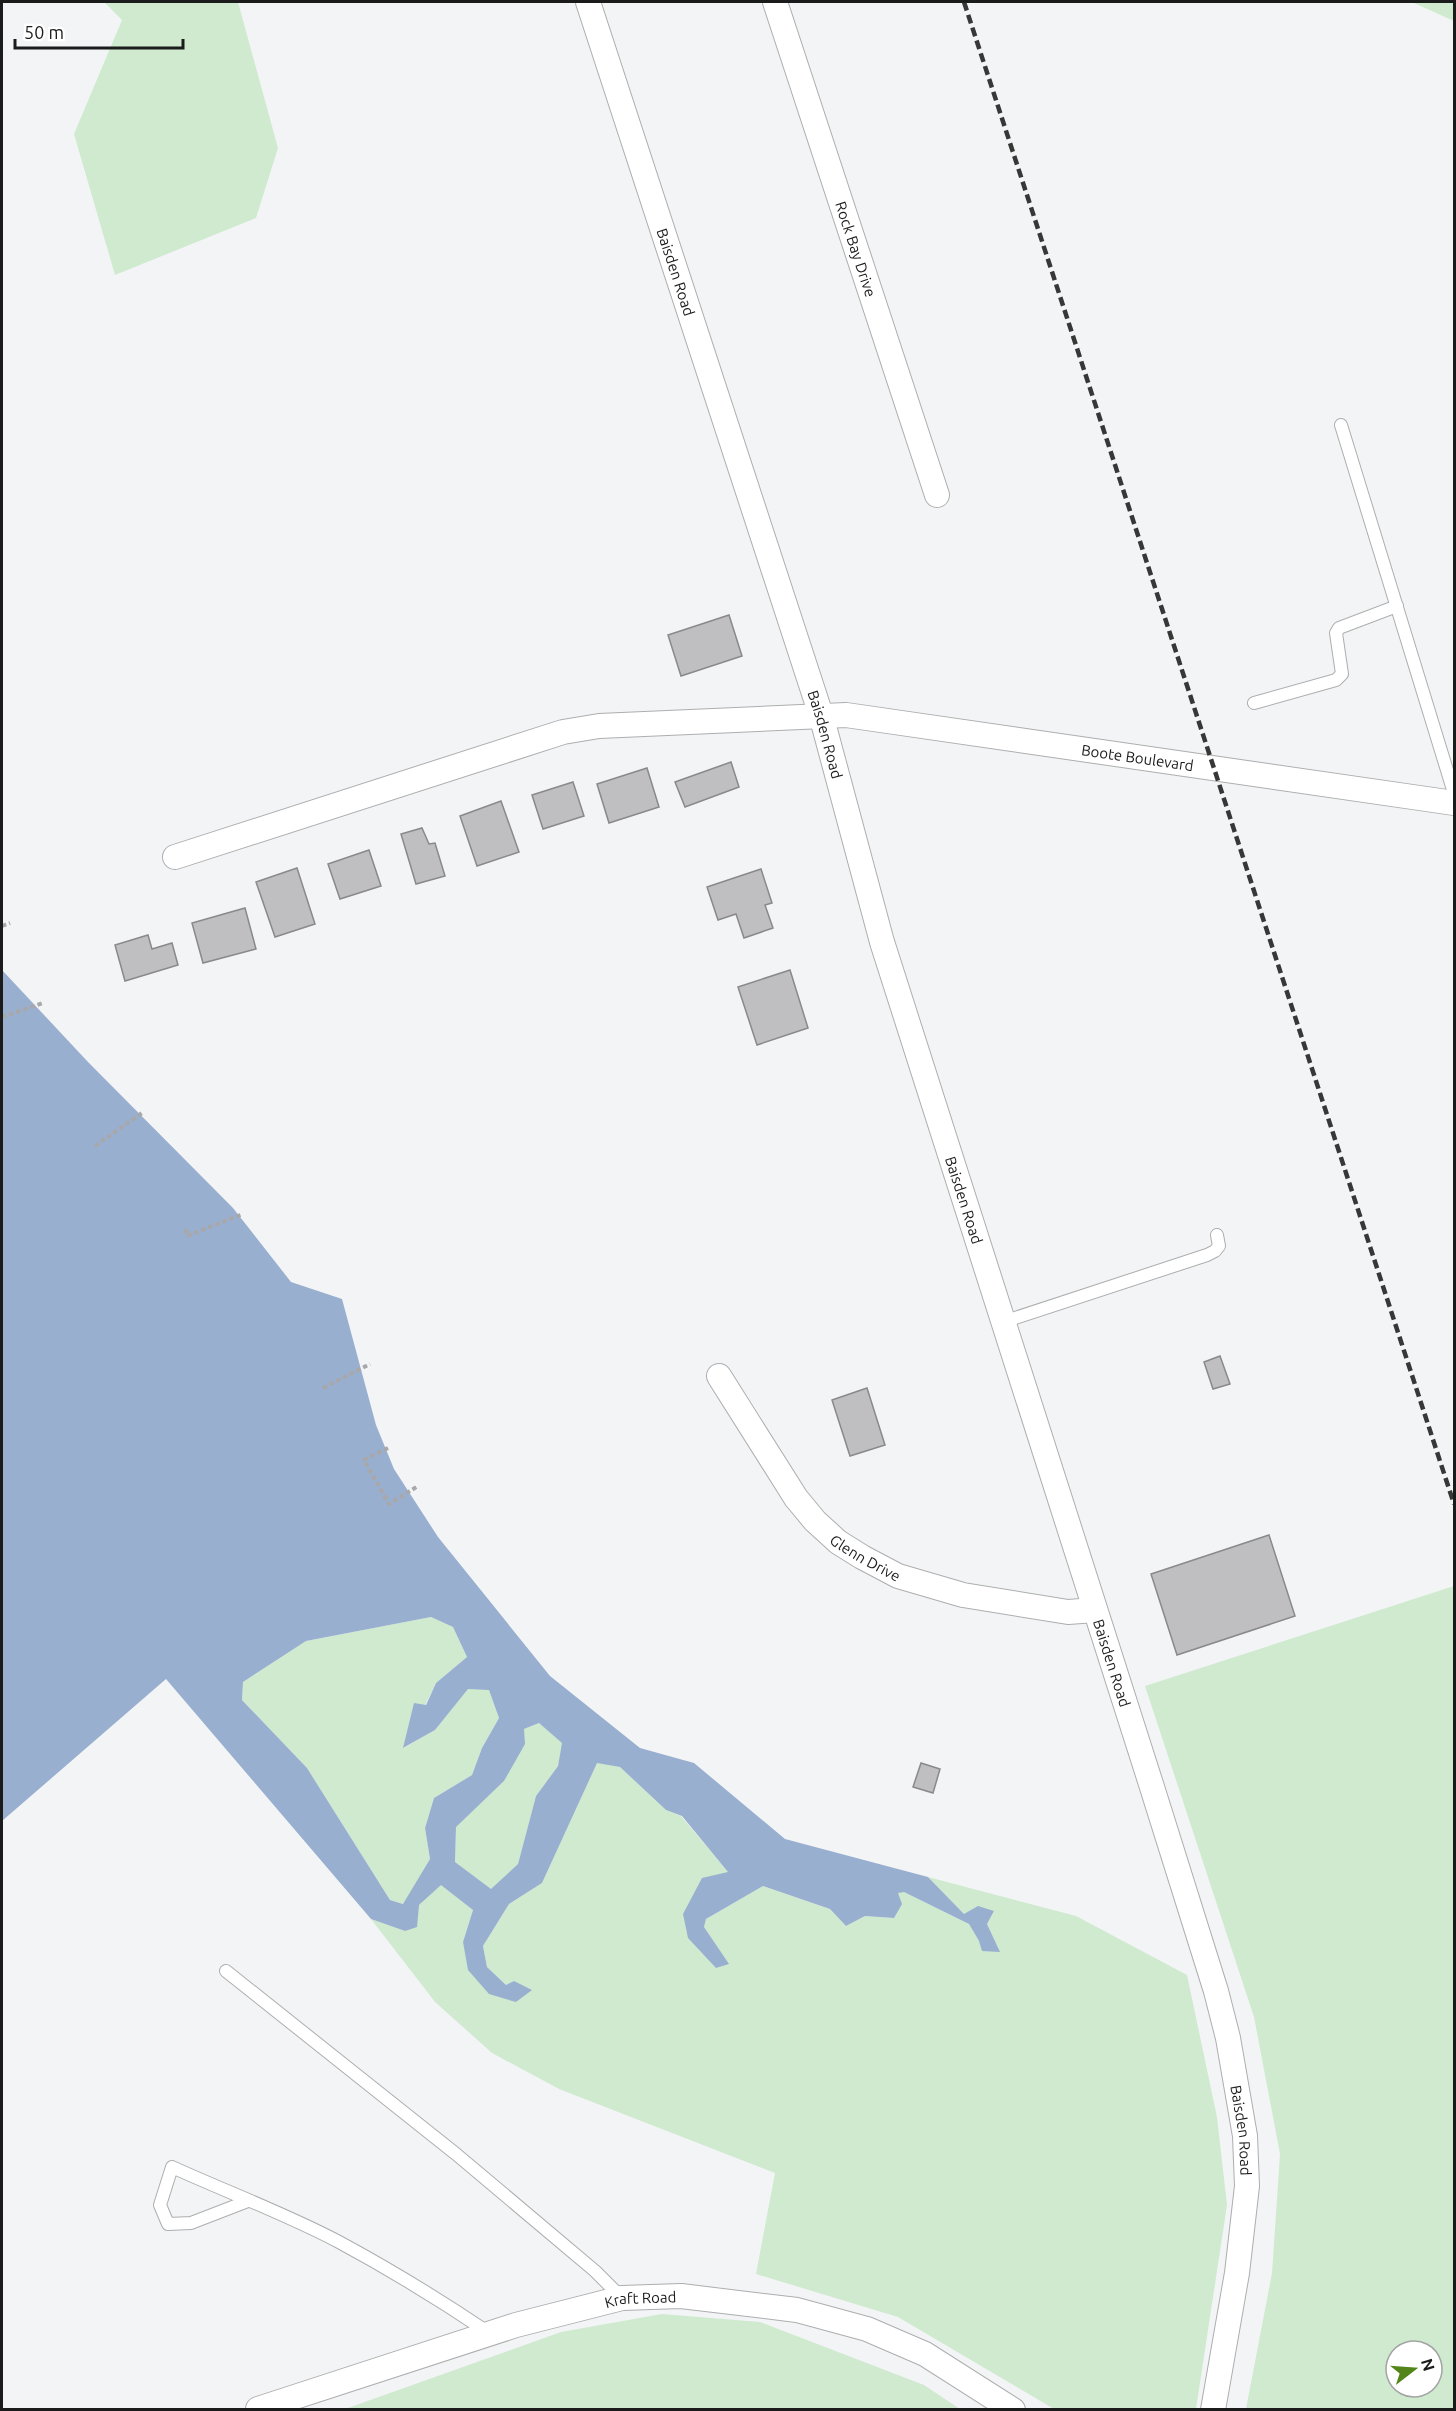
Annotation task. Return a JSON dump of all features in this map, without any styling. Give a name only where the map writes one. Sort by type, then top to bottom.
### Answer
[{"type":"street","name":"Baisden Road","points":[[588,2],[821,715],[882,942],[1216,1991],[1239,2092],[1245,2136],[1247,2186],[1244,2228],[1213,2409]]},
{"type":"street","name":"Rock Bay Drive","points":[[775,2],[937,495]]},
{"type":"street","name":"Boote Boulevard","points":[[175,857],[562,732],[599,726],[821,715],[846,715],[1455,804]]},
{"type":"street","name":"Glenn Drive","points":[[719,1376],[796,1498],[815,1521],[838,1542],[862,1557],[898,1576],[963,1595],[1068,1612],[1095,1610]]},
{"type":"street","name":"Kraft Road","points":[[258,2409],[490,2334],[622,2298],[681,2296],[797,2310],[867,2329],[925,2354],[1013,2409]]},
{"type":"lane","points":[[1341,425],[1455,793]]},
{"type":"lane","points":[[1254,703],[1336,680],[1342,674],[1336,633],[1339,628],[1397,606]]},
{"type":"lane","points":[[1003,1322],[1207,1255],[1219,1246],[1217,1235]]},
{"type":"lane","points":[[226,1971],[456,2154],[595,2271],[622,2298]]},
{"type":"lane","points":[[248,2201],[192,2223],[168,2224],[160,2205],[172,2167],[248,2201],[357,2252],[426,2290],[490,2334]]},
{"type":"path","points":[[2,926],[10,923]]},
{"type":"path","points":[[2,1017],[43,1003]]},
{"type":"path","points":[[95,1146],[142,1113]]},
{"type":"path","points":[[186,1229],[186,1236],[243,1214]]},
{"type":"path","points":[[323,1388],[370,1364]]},
{"type":"path","points":[[388,1448],[364,1460],[389,1504],[418,1486]]},
{"type":"green space","points":[[104,2],[238,2],[278,148],[256,218],[115,275],[74,134],[122,20]]},
{"type":"green space","points":[[1454,2],[1454,21],[1414,3]]},
{"type":"green space","points":[[1454,1586],[1454,2409],[1246,2409],[1272,2273],[1280,2154],[1254,2017],[1145,1686]]},
{"type":"green space","points":[[431,1617],[453,1627],[467,1657],[436,1683],[404,1748],[435,1730],[468,1688],[489,1689],[499,1718],[482,1748],[472,1775],[434,1798],[425,1828],[430,1859],[404,1904],[390,1900],[307,1768],[242,1700],[243,1682],[306,1641]]},
{"type":"green space","points":[[539,1723],[563,1743],[558,1766],[536,1796],[518,1864],[491,1890],[455,1862],[456,1826],[504,1781],[524,1729]]},
{"type":"green space","points":[[597,1762],[620,1767],[666,1810],[681,1816],[729,1873],[683,1914],[728,1964],[704,1927],[706,1919],[763,1886],[830,1909],[846,1926],[865,1916],[894,1918],[897,1892],[904,1892],[969,1924],[979,1941],[999,1951],[987,1924],[994,1911],[964,1914],[928,1877],[1076,1916],[1187,1975],[1217,2117],[1227,2205],[1196,2409],[1054,2409],[898,2317],[756,2274],[775,2173],[559,2089],[492,2053],[435,2002],[371,1919],[405,1931],[419,1905],[441,1884],[473,1910],[463,1942],[516,2002],[531,1990],[514,1982],[506,1985],[487,1967],[483,1946],[509,1904],[542,1883]]},
{"type":"green space","points":[[662,2314],[760,2322],[924,2385],[960,2409],[345,2409],[561,2332]]},
{"type":"water","points":[[2,970],[88,1062],[233,1208],[291,1282],[342,1299],[376,1425],[394,1469],[438,1537],[550,1676],[640,1748],[694,1763],[785,1839],[928,1877],[964,1914],[978,1906],[994,1911],[987,1924],[1000,1952],[982,1951],[969,1924],[904,1892],[898,1893],[902,1904],[894,1918],[865,1916],[846,1926],[830,1909],[763,1886],[706,1919],[704,1927],[729,1964],[716,1968],[688,1938],[683,1914],[702,1878],[728,1872],[682,1816],[666,1810],[620,1767],[597,1763],[542,1883],[509,1904],[483,1946],[487,1967],[506,1985],[514,1981],[532,1990],[516,2002],[489,1994],[468,1970],[463,1942],[473,1910],[441,1885],[419,1905],[417,1927],[405,1931],[371,1919],[166,1679],[2,1821]],"holes":[[[431,1617],[453,1627],[467,1657],[436,1683],[426,1705],[414,1703],[403,1748],[435,1730],[468,1689],[489,1690],[499,1718],[482,1748],[472,1775],[434,1798],[425,1828],[430,1859],[403,1904],[390,1900],[307,1768],[242,1700],[243,1682],[306,1641]],[[539,1723],[562,1743],[558,1766],[536,1796],[518,1864],[491,1889],[455,1862],[456,1827],[504,1781],[525,1744],[524,1729]]]},
{"type":"building","points":[[729,615],[742,656],[681,676],[668,635]]},
{"type":"building","points":[[731,762],[739,787],[685,807],[675,782]]},
{"type":"building","points":[[647,768],[659,807],[609,823],[597,784]]},
{"type":"building","points":[[573,782],[584,816],[543,829],[532,795]]},
{"type":"building","points":[[501,801],[519,852],[477,866],[460,816]]},
{"type":"building","points":[[422,828],[429,844],[435,843],[445,876],[416,884],[401,834]]},
{"type":"building","points":[[369,850],[381,886],[340,899],[328,864]]},
{"type":"building","points":[[297,868],[315,924],[275,937],[256,882]]},
{"type":"building","points":[[761,869],[772,903],[765,905],[773,928],[744,938],[736,914],[718,920],[707,887]]},
{"type":"building","points":[[245,908],[256,949],[203,963],[192,923]]},
{"type":"building","points":[[148,935],[152,949],[172,943],[178,965],[125,981],[115,945]]},
{"type":"building","points":[[790,970],[808,1028],[757,1045],[738,987]]},
{"type":"building","points":[[1220,1356],[1230,1384],[1213,1389],[1204,1362]]},
{"type":"building","points":[[867,1388],[885,1445],[850,1456],[832,1400]]},
{"type":"building","points":[[1269,1535],[1295,1616],[1177,1655],[1151,1574]]},
{"type":"building","points":[[921,1763],[940,1769],[933,1793],[913,1787]]},
{"type":"railway","points":[[964,2],[1454,1504]]}]
